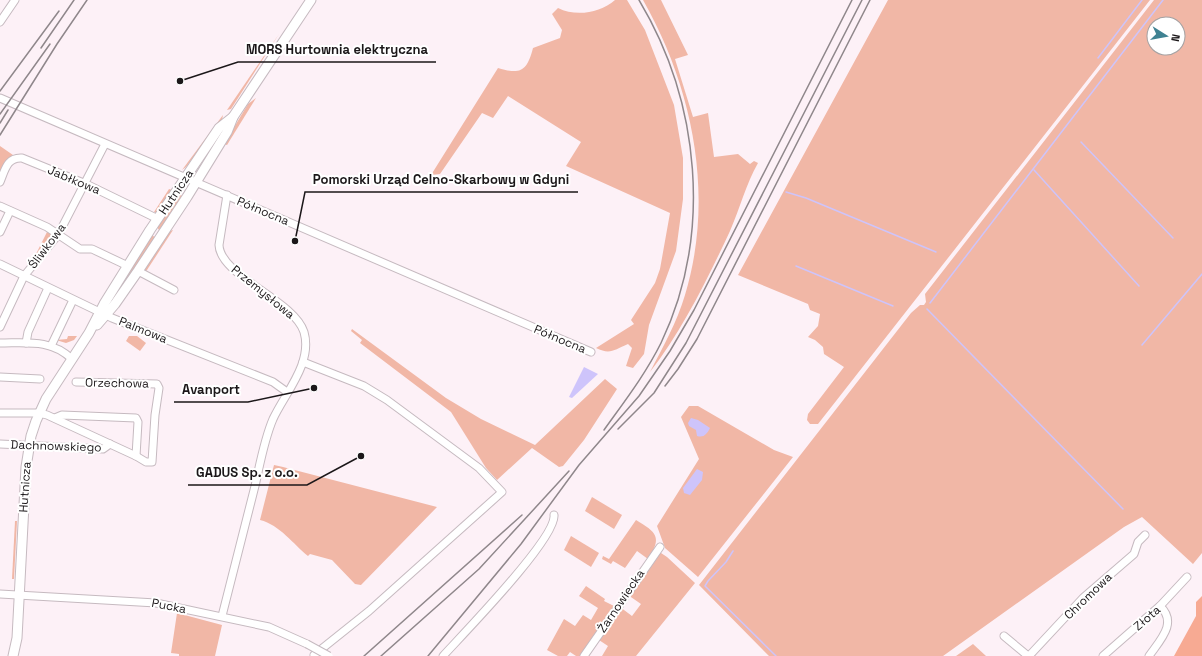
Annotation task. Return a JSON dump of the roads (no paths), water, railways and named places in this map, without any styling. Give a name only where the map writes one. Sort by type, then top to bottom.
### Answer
[{"type":"main road","name":"Hutnicza","points":[[13,656],[17,638],[29,446],[39,413],[72,359],[103,314],[138,272],[197,182],[227,132],[233,117],[311,0]]},
{"type":"main road","name":"Hutnicza","points":[[103,314],[128,266],[150,230],[219,128],[233,117]]},
{"type":"main road","points":[[150,230],[161,237]]},
{"type":"street","points":[[0,22],[15,0]]},
{"type":"street","name":"Północna","points":[[0,98],[592,352]]},
{"type":"street","name":"Śliwkowa","points":[[0,327],[24,276],[58,235],[86,184],[105,144]]},
{"type":"street","name":"Jabłkowa","points":[[0,182],[10,160],[18,158],[86,184],[152,214],[158,219]]},
{"type":"street","name":"Przemysłowa","points":[[222,616],[269,429],[303,362],[305,354],[305,338],[297,320],[231,266],[220,253],[219,245],[227,195]]},
{"type":"street","points":[[0,206],[47,227],[80,249],[92,249],[128,266]]},
{"type":"street","points":[[0,232],[10,211]]},
{"type":"street","name":"Palmowa","points":[[0,265],[103,314],[273,382],[287,392]]},
{"type":"street","points":[[138,272],[174,290]]},
{"type":"street","points":[[26,343],[28,332],[48,288]]},
{"type":"street","points":[[51,346],[73,300]]},
{"type":"street","points":[[0,342],[51,346],[62,349],[72,359]]},
{"type":"street","points":[[303,362],[364,386],[387,400],[479,468],[502,492],[369,611],[314,655]]},
{"type":"street","points":[[0,377],[40,379]]},
{"type":"street","name":"Orzechowa","points":[[76,382],[157,384],[159,388],[154,415],[152,462],[146,462],[136,456]]},
{"type":"street","points":[[0,413],[39,413],[55,418],[136,456],[138,422],[136,418],[62,415],[55,418]]},
{"type":"street","name":"Dachnowskiego","points":[[3,444],[103,449],[110,444]]},
{"type":"street","points":[[443,656],[532,555],[551,527],[554,515]]},
{"type":"street","name":"Chromowa","points":[[1004,636],[1028,656],[1084,598],[1134,554],[1138,542],[1145,535]]},
{"type":"street","name":"Żarnowiecka","points":[[584,656],[660,547]]},
{"type":"street","name":"Złota","points":[[1103,656],[1160,606],[1187,577]]},
{"type":"street","name":"Pucka","points":[[0,594],[152,602],[269,627],[307,644],[329,656]]},
{"type":"street","points":[[1149,656],[1165,631],[1168,623],[1168,614],[1160,606]]},
{"type":"waterway","points":[[1098,58],[1142,0]]},
{"type":"waterway","points":[[930,303],[1163,0]]},
{"type":"waterway","points":[[1081,142],[1173,238]]},
{"type":"waterway","points":[[1034,170],[1139,286]]},
{"type":"waterway","points":[[786,192],[806,198],[936,252]]},
{"type":"waterway","points":[[796,266],[893,306]]},
{"type":"waterway","points":[[1142,345],[1202,274]]},
{"type":"waterway","points":[[927,309],[1123,509]]},
{"type":"waterway","points":[[733,551],[726,562],[705,586],[776,656]]},
{"type":"railway","points":[[41,48],[74,0]]},
{"type":"railway","points":[[0,135],[57,44],[87,0]]},
{"type":"railway","points":[[604,430],[627,399],[661,343],[677,301],[688,258],[693,213],[692,169],[686,125],[675,81],[660,40],[639,0]]},
{"type":"railway","points":[[428,656],[521,544],[579,465],[639,396],[670,351],[694,310],[852,0]]},
{"type":"railway","points":[[618,429],[654,393],[686,343],[862,0]]},
{"type":"railway","points":[[665,386],[697,339],[870,0]]},
{"type":"railway","points":[[0,91],[59,11]]},
{"type":"railway","points":[[0,114],[50,44]]},
{"type":"railway","points":[[0,123],[8,110]]},
{"type":"railway","points":[[381,656],[479,569],[569,471]]},
{"type":"railway","points":[[364,656],[522,515]]},
{"type":"place","name":"MORS Hurtownia elektryczna","points":[[180,81]]},
{"type":"place","name":"Pomorski Urząd Celno-Skarbowy w Gdyni","points":[[295,241]]},
{"type":"place","name":"Avanport","points":[[314,388]]},
{"type":"place","name":"GADUS Sp. z o.o.","points":[[361,456]]}]
